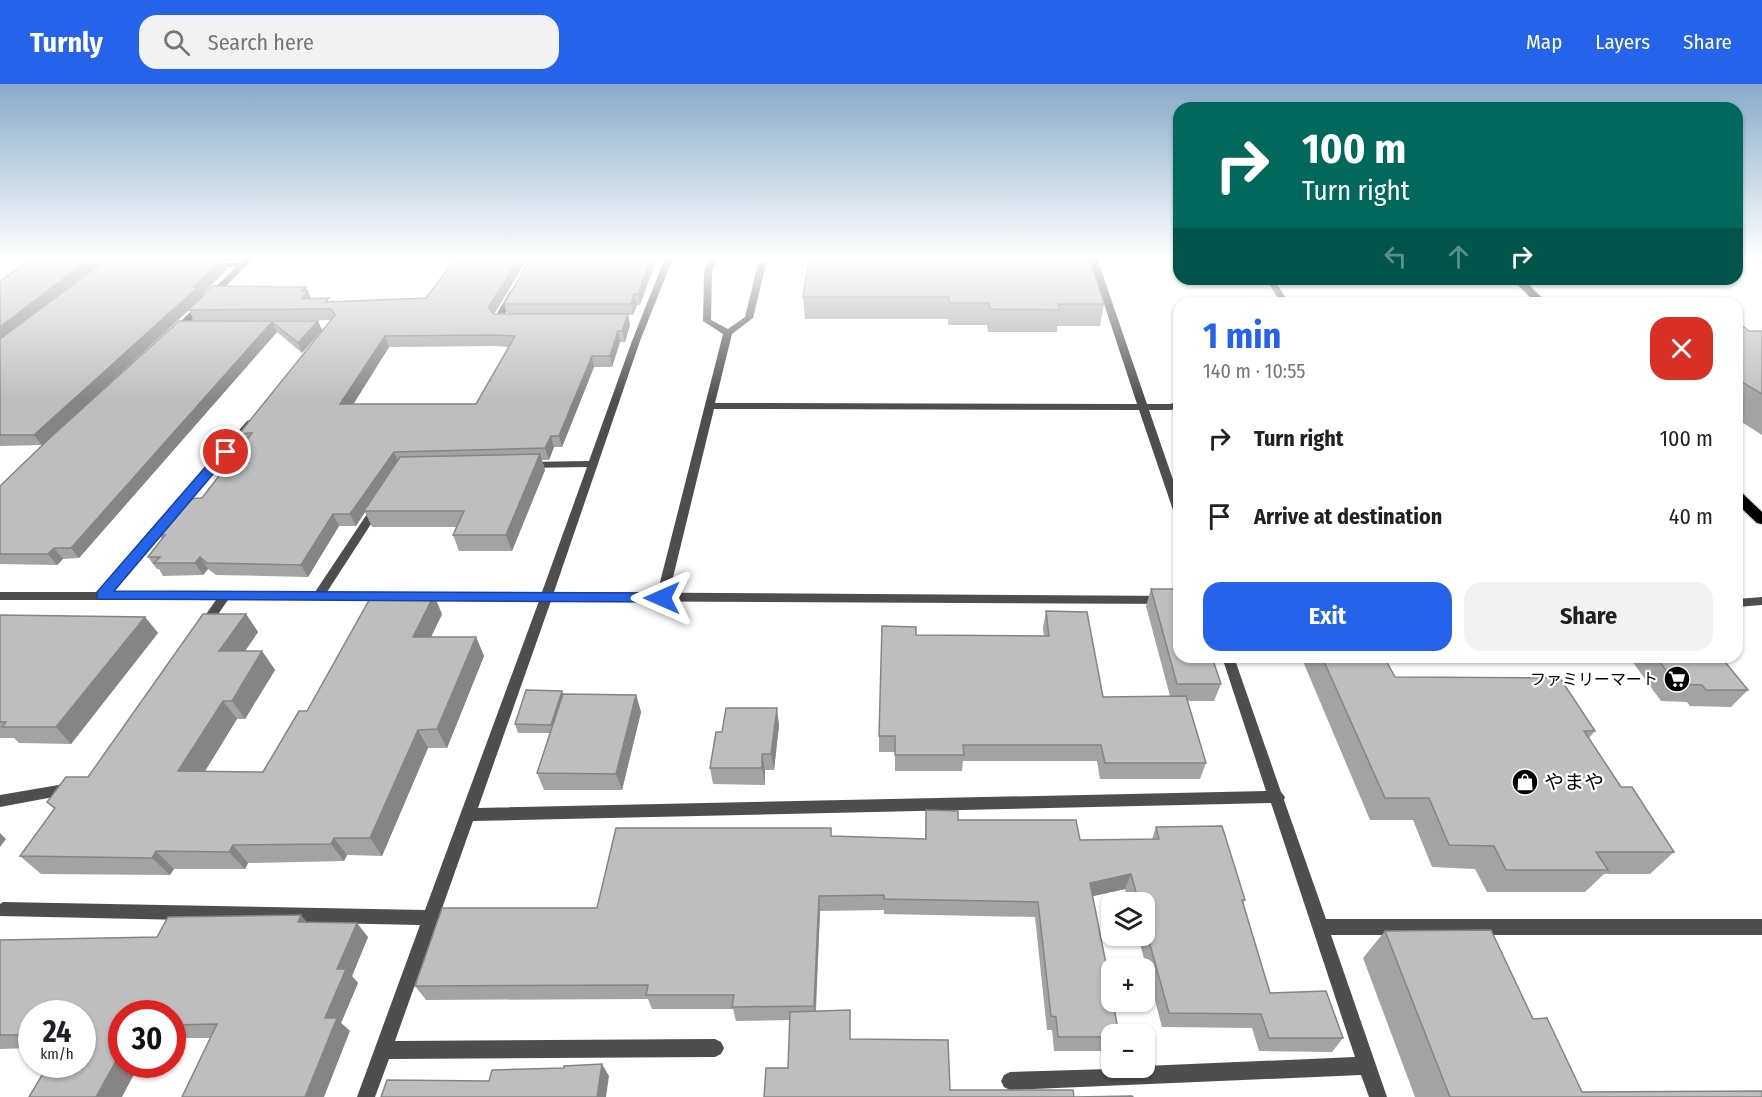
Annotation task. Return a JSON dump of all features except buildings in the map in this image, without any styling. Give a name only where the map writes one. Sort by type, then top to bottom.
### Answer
[{"type":"main road","points":[[1743,502],[1762,520]]},
{"type":"street","points":[[164,341],[203,305]]},
{"type":"street","points":[[506,305],[497,320],[519,320]]},
{"type":"street","points":[[366,1097],[546,599],[593,464],[638,320],[645,305]]},
{"type":"street","points":[[707,305],[707,321],[728,333]]},
{"type":"street","points":[[662,598],[728,333],[749,318],[752,305]]},
{"type":"street","points":[[1109,305],[1173,495]]},
{"type":"street","points":[[182,326],[193,326]]},
{"type":"street","points":[[709,406],[1173,406]]},
{"type":"street","points":[[102,596],[256,416]]},
{"type":"street","points":[[510,466],[593,464]]},
{"type":"street","points":[[318,596],[383,497]]},
{"type":"street","points":[[0,596],[1173,600]]},
{"type":"street","points":[[198,634],[225,596]]},
{"type":"street","points":[[1743,603],[1762,601]]},
{"type":"street","points":[[1230,663],[1278,797],[1378,1097]]},
{"type":"street","points":[[0,801],[87,785]]},
{"type":"street","points":[[467,815],[1278,797]]},
{"type":"street","points":[[3,910],[429,918]]},
{"type":"street","points":[[1321,927],[1761,928]]},
{"type":"street","points":[[384,1050],[715,1048]]},
{"type":"street","points":[[1010,1081],[1368,1066]]},
{"type":"place","name":"ファミリーマート","points":[[1677,679]]},
{"type":"place","name":"やまや","points":[[1525,782]]},
{"type":"route","points":[[226,452],[102,596],[662,598]]}]
